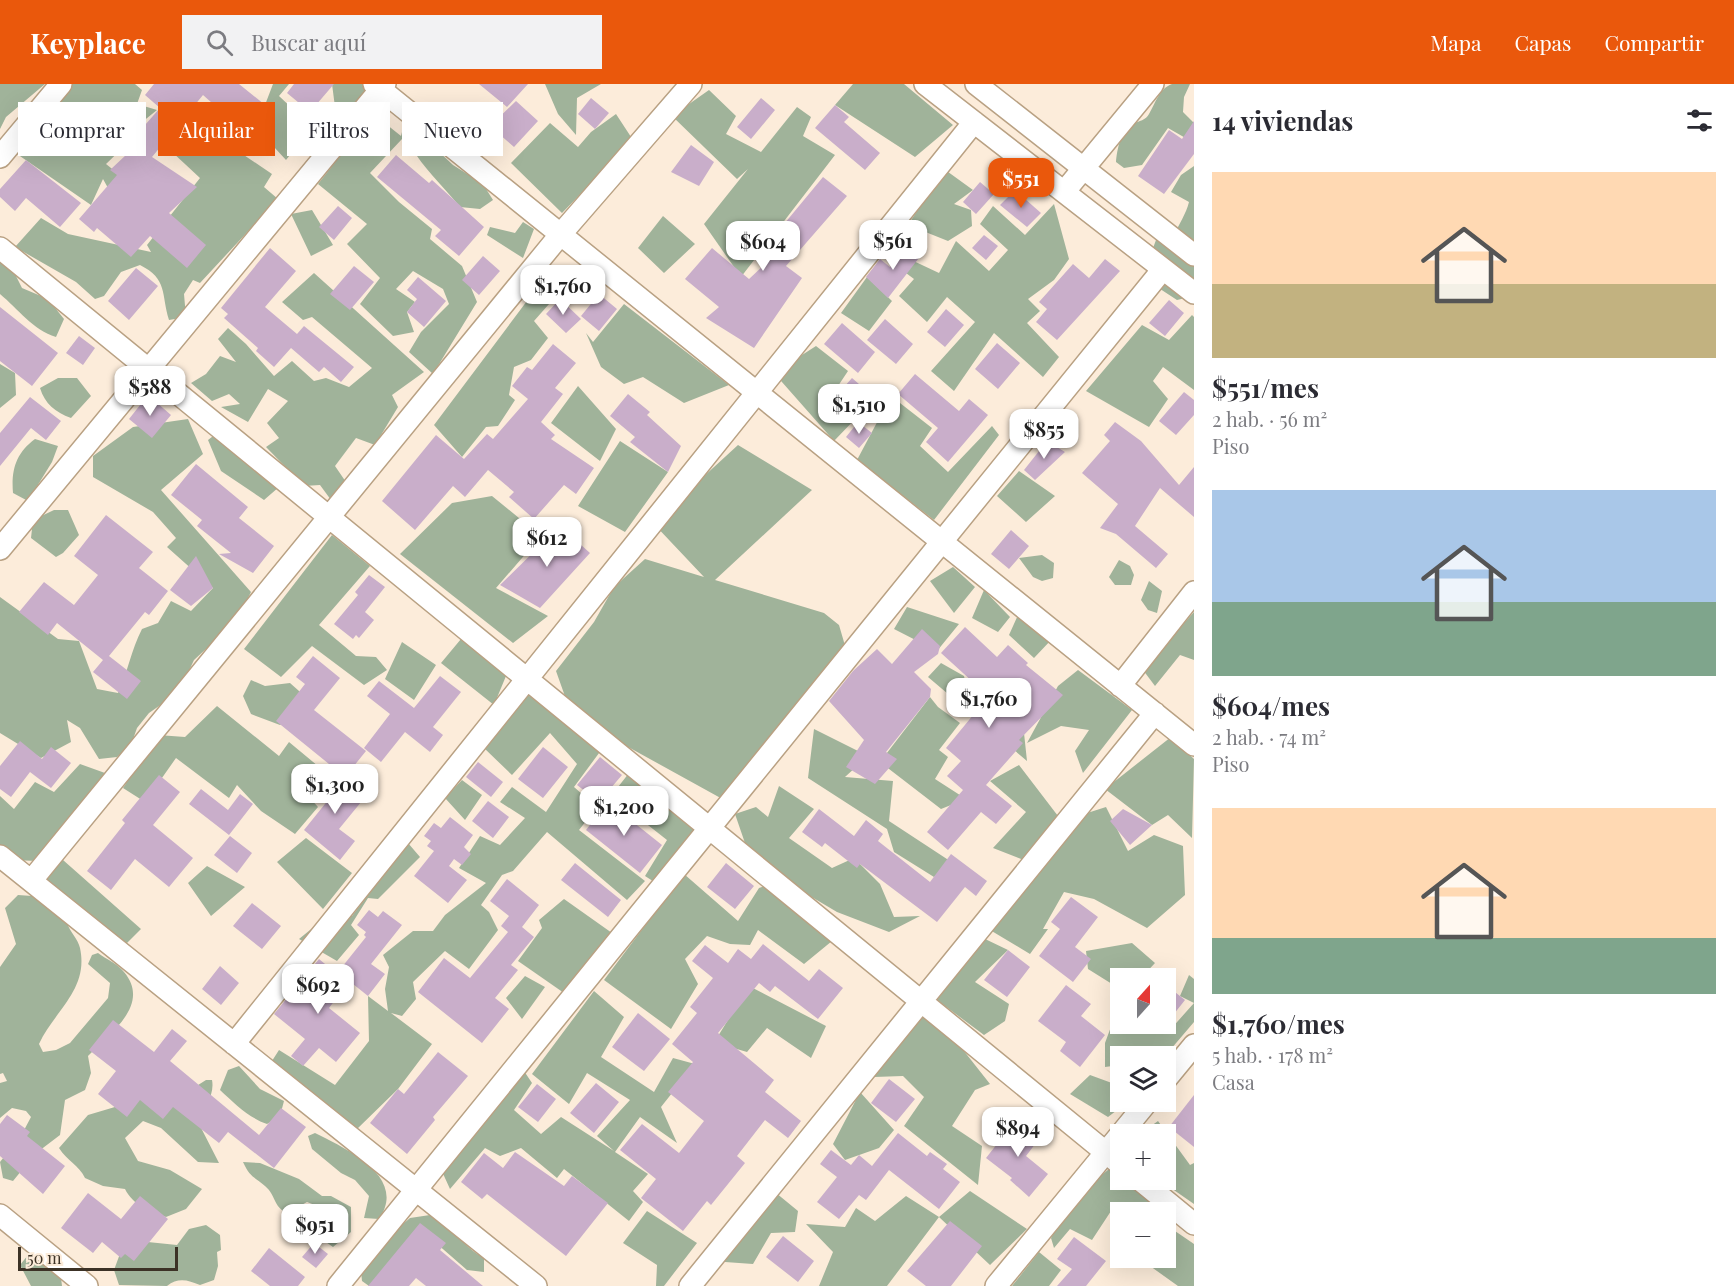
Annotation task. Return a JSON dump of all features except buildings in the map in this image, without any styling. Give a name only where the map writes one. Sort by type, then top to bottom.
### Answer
[{"type":"street","points":[[0,157],[61,84]]},
{"type":"street","points":[[31,881],[560,234],[691,84]]},
{"type":"street","points":[[925,84],[1194,293]]},
{"type":"street","points":[[976,84],[1194,255]]},
{"type":"street","points":[[1064,192],[1153,84]]},
{"type":"street","points":[[0,549],[380,86],[1194,745]]},
{"type":"street","points":[[234,1044],[974,122]]},
{"type":"street","points":[[0,248],[1110,1156]]},
{"type":"street","points":[[338,1286],[414,1189],[710,829],[1163,269]]},
{"type":"street","points":[[1120,686],[1194,592]]},
{"type":"street","points":[[690,1286],[1155,713]]},
{"type":"street","points":[[0,856],[536,1286]]},
{"type":"street","points":[[1176,1067],[1194,1045]]},
{"type":"street","points":[[996,1286],[1110,1161]]},
{"type":"street","points":[[1152,1190],[1194,1224]]},
{"type":"street","points":[[0,1215],[87,1286]]},
{"type":"green space","points":[[0,84],[45,84],[24,102],[18,102],[18,107],[6,117],[0,129]]},
{"type":"green space","points":[[70,84],[135,84],[142,90],[138,102],[56,102]]},
{"type":"green space","points":[[273,84],[289,84],[279,96],[287,104],[287,156],[289,156],[286,160],[275,148],[275,102],[266,102]]},
{"type":"green space","points":[[332,84],[377,84],[361,102],[334,102]]},
{"type":"green space","points":[[545,84],[601,84],[577,98],[576,135],[558,114]]},
{"type":"green space","points":[[853,84],[904,84],[953,125],[915,157],[835,105]]},
{"type":"green space","points":[[1172,84],[1190,84],[1184,97],[1183,112],[1194,123],[1189,140],[1168,128],[1142,165],[1124,168],[1116,162],[1125,131],[1148,116],[1161,93]]},
{"type":"green space","points":[[709,90],[736,116],[726,134],[761,152],[797,107],[811,117],[803,136],[835,155],[741,277],[704,224],[748,169],[737,179],[672,116]]},
{"type":"green space","points":[[146,107],[157,110],[146,119]]},
{"type":"green space","points":[[616,114],[633,140],[562,213],[511,163],[550,123],[578,147],[591,132]]},
{"type":"green space","points":[[390,127],[401,136],[402,132],[402,139],[390,152]]},
{"type":"green space","points":[[20,156],[114,156],[106,164],[131,184],[113,197],[103,179],[91,205]]},
{"type":"green space","points":[[176,156],[245,156],[272,174],[264,187],[278,199],[200,283],[193,280],[184,294],[186,317],[169,320],[159,282],[149,270],[140,265],[121,272],[104,296],[95,299],[76,282],[15,247],[41,218],[68,234],[151,252],[147,245],[200,178]]},
{"type":"green space","points":[[340,156],[386,156],[370,173],[399,202],[432,229],[430,239],[462,266],[477,302],[433,374],[409,352],[421,332],[449,304],[443,289],[413,271],[396,289],[415,302],[407,312],[414,332],[393,336],[360,304],[380,278],[347,244],[367,224],[318,184]]},
{"type":"green space","points":[[417,156],[443,156],[453,165],[483,184],[493,200],[480,209],[460,207]]},
{"type":"green space","points":[[1194,166],[1194,296],[1177,300],[1151,283],[1149,259],[1156,240],[1174,235],[1184,215],[1189,202],[1171,192],[1181,175]]},
{"type":"green space","points":[[944,169],[973,190],[954,204],[971,210],[972,226],[948,241],[908,225]]},
{"type":"green space","points":[[1054,204],[1069,259],[1054,280],[1028,299],[1040,311],[1027,323],[1059,357],[1043,377],[994,333],[954,391],[931,371],[975,322],[947,297],[927,322],[899,296],[914,279],[882,255],[888,249],[939,273],[956,241],[989,271],[1008,250],[980,224],[993,206],[1025,235]]},
{"type":"green space","points":[[312,210],[333,245],[311,256],[291,214]]},
{"type":"green space","points":[[663,216],[695,244],[664,273],[638,248]]},
{"type":"green space","points":[[523,222],[534,229],[523,258],[487,235],[490,227],[515,233]]},
{"type":"green space","points":[[0,261],[14,272],[22,288],[48,299],[64,319],[56,337],[33,324],[0,294]]},
{"type":"green space","points":[[554,265],[572,278],[534,321],[548,338],[531,360],[514,367],[509,395],[515,400],[498,426],[486,427],[462,457],[434,425]]},
{"type":"green space","points":[[314,273],[424,372],[392,395],[398,407],[375,445],[356,438],[335,466],[348,485],[331,500],[320,485],[304,486],[266,447],[279,438],[267,423],[288,401],[268,389],[248,422],[221,407],[240,404],[229,394],[212,401],[191,383],[206,374],[220,356],[236,362],[218,339],[228,328],[246,344],[274,376],[292,361],[314,381],[326,378],[349,387],[372,368],[312,317],[303,320],[282,302]]},
{"type":"green space","points":[[867,277],[892,301],[869,331],[841,313]]},
{"type":"green space","points":[[624,304],[729,385],[684,403],[643,377],[624,384],[601,367],[586,333],[593,342]]},
{"type":"green space","points":[[1192,315],[1194,317],[1194,390],[1163,367],[1153,381],[1168,399],[1149,427],[1086,391],[1142,325],[1169,340]]},
{"type":"green space","points":[[816,346],[848,371],[830,398],[858,416],[834,441],[774,373]]},
{"type":"green space","points":[[0,364],[15,373],[16,395],[0,408]]},
{"type":"green space","points":[[58,378],[77,378],[91,396],[71,418],[51,407],[40,388]]},
{"type":"green space","points":[[578,386],[616,429],[600,461],[551,423]]},
{"type":"green space","points":[[891,396],[932,428],[920,446],[948,472],[992,426],[999,435],[934,520],[857,460]]},
{"type":"green space","points":[[188,419],[203,454],[161,490],[251,592],[237,620],[194,660],[179,692],[149,713],[137,728],[131,745],[117,757],[99,759],[80,728],[67,720],[71,742],[41,758],[0,733],[0,597],[58,639],[79,641],[97,689],[118,693],[142,629],[158,623],[171,601],[191,611],[213,588],[167,547],[176,538],[153,512],[93,477],[93,456],[133,427]]},
{"type":"green space","points":[[230,423],[279,487],[264,500],[221,471],[208,440]]},
{"type":"green space","points":[[35,439],[58,446],[52,462],[28,501],[13,493],[13,477],[19,456]]},
{"type":"green space","points":[[620,441],[668,472],[625,532],[578,506]]},
{"type":"green space","points":[[738,445],[812,490],[715,580],[824,613],[839,625],[846,649],[726,801],[572,716],[556,671],[594,622],[614,587],[645,559],[704,577],[653,523]]},
{"type":"green space","points":[[1019,471],[1055,496],[1026,522],[997,496]]},
{"type":"green space","points":[[492,496],[541,536],[496,588],[548,616],[513,643],[400,554],[452,503]]},
{"type":"green space","points":[[54,510],[68,510],[79,535],[63,553],[56,557],[31,538],[33,520]]},
{"type":"green space","points":[[332,535],[370,566],[319,625],[356,656],[376,657],[387,670],[364,685],[312,646],[281,677],[244,649]]},
{"type":"green space","points":[[1042,555],[1054,563],[1053,578],[1042,581],[1033,577],[1019,558]]},
{"type":"green space","points":[[1119,560],[1130,566],[1134,575],[1131,585],[1115,585],[1109,577]]},
{"type":"green space","points":[[953,567],[975,587],[954,613],[930,581]]},
{"type":"green space","points":[[1149,581],[1162,591],[1157,613],[1148,610],[1141,600]]},
{"type":"green space","points":[[984,590],[1010,617],[998,632],[972,618]]},
{"type":"green space","points":[[907,607],[959,624],[937,651],[894,629]]},
{"type":"green space","points":[[1194,612],[1194,660],[1180,655],[1155,686],[1143,670]]},
{"type":"green space","points":[[1018,615],[1052,639],[1034,658],[1009,635]]},
{"type":"green space","points":[[461,639],[506,676],[494,705],[441,663]]},
{"type":"green space","points":[[402,642],[436,665],[414,700],[385,679]]},
{"type":"green space","points":[[941,663],[964,676],[971,708],[991,706],[1024,733],[1027,761],[928,677]]},
{"type":"green space","points":[[1078,670],[1132,710],[1083,773],[1075,751],[1089,730],[1061,726],[1027,743],[1058,686]]},
{"type":"green space","points":[[251,680],[265,686],[290,683],[308,699],[295,719],[280,725],[251,714],[243,696]]},
{"type":"green space","points":[[528,695],[602,749],[574,787],[597,807],[579,830],[645,881],[627,900],[547,832],[513,871],[502,875],[481,905],[489,912],[498,930],[469,969],[445,951],[413,982],[416,999],[402,1016],[391,1013],[432,1044],[398,1089],[356,1130],[263,1075],[279,1050],[335,1085],[369,1041],[368,996],[388,1011],[385,989],[389,967],[383,955],[413,931],[433,931],[445,915],[486,883],[459,868],[480,836],[500,845],[525,818],[500,802],[512,787],[546,812],[577,764],[550,733],[512,775],[484,748]]},
{"type":"green space","points":[[930,697],[938,707],[960,723],[939,750],[948,757],[935,779],[966,799],[941,809],[880,762]]},
{"type":"green space","points":[[217,706],[279,756],[289,742],[330,776],[309,797],[318,807],[295,834],[261,811],[237,785],[229,798],[176,758],[145,802],[123,788],[158,735],[185,737]]},
{"type":"green space","points":[[814,729],[868,756],[845,777],[893,781],[889,821],[953,863],[934,877],[894,852],[887,829],[808,778]]},
{"type":"green space","points":[[1171,737],[1194,759],[1192,838],[1168,815],[1152,825],[1105,789]]},
{"type":"green space","points":[[80,764],[105,773],[91,807],[38,861],[11,860],[0,851],[0,796],[14,809],[35,782],[54,792]]},
{"type":"green space","points":[[1019,765],[1058,816],[1034,864],[993,848],[1026,812],[990,781]]},
{"type":"green space","points":[[629,773],[698,833],[659,885],[645,876],[667,840],[611,796]]},
{"type":"green space","points":[[462,780],[482,795],[465,820],[445,798]]},
{"type":"green space","points":[[779,786],[814,809],[789,838],[832,868],[854,858],[880,884],[894,917],[920,916],[889,932],[837,912],[788,883],[746,846],[735,814],[756,807],[768,817]]},
{"type":"green space","points":[[1106,807],[1128,851],[1154,835],[1183,846],[1185,895],[1147,928],[1094,899],[1064,892],[1043,929],[1048,929],[1030,954],[990,930],[1081,815]]},
{"type":"green space","points":[[306,838],[352,873],[323,909],[277,862]]},
{"type":"green space","points":[[408,843],[420,857],[378,899],[368,898],[351,925],[359,935],[337,961],[299,939],[326,917],[352,916]]},
{"type":"green space","points":[[63,860],[141,929],[112,958],[67,923],[80,948],[80,976],[75,988],[39,1044],[43,1052],[56,1050],[70,1043],[108,998],[110,983],[88,964],[92,955],[98,953],[124,972],[131,984],[133,996],[130,1008],[116,1029],[88,1056],[91,1073],[85,1090],[65,1100],[60,1135],[35,1154],[13,1181],[3,1178],[0,1162],[22,1134],[31,1117],[26,1111],[12,1108],[0,1118],[0,1083],[7,1081],[3,1073],[0,1074],[0,967],[16,944],[5,908],[18,895],[32,896],[10,878]]},
{"type":"green space","points":[[207,866],[245,887],[211,916],[188,883]]},
{"type":"green space","points":[[684,874],[738,921],[759,888],[765,886],[832,941],[804,964],[758,930],[750,945],[730,944],[707,936],[685,959],[698,984],[671,1029],[604,980]]},
{"type":"green space","points":[[564,899],[612,933],[564,993],[518,961],[542,928],[539,920]]},
{"type":"green space","points":[[983,938],[1008,950],[975,982],[1009,1004],[1005,1021],[984,1035],[937,1000]]},
{"type":"green space","points":[[1132,943],[1155,963],[1150,968],[1110,968],[1110,983],[1088,969],[1086,951]]},
{"type":"green space","points":[[1189,975],[1194,979],[1194,1003],[1180,996]]},
{"type":"green space","points":[[525,976],[545,987],[522,1019],[506,998]]},
{"type":"green space","points":[[749,986],[826,1026],[811,1058],[767,1028],[747,1052],[730,1047],[702,1062]]},
{"type":"green space","points":[[594,991],[624,1017],[601,1057],[654,1092],[673,1058],[695,1064],[661,1107],[677,1143],[640,1117],[615,1152],[648,1174],[633,1191],[643,1202],[629,1221],[564,1169],[557,1178],[521,1148],[500,1156],[485,1148],[450,1189],[440,1167],[524,1071],[532,1083],[514,1110],[541,1134],[561,1117],[614,1151],[597,1136],[630,1100],[587,1073],[569,1104],[532,1074]]},
{"type":"green space","points":[[1194,1003],[1194,1022],[1174,1046],[1110,1046],[1110,1066],[1105,1067],[1105,1043],[1110,1029],[1110,1034],[1176,1034],[1176,1023]]},
{"type":"green space","points":[[930,1008],[990,1084],[975,1090],[952,1126],[982,1146],[978,1185],[904,1126],[924,1097],[903,1076],[874,1077]]},
{"type":"green space","points":[[239,1066],[260,1089],[284,1101],[280,1116],[267,1124],[260,1121],[242,1110],[220,1090],[228,1070]]},
{"type":"green space","points":[[1090,1075],[1110,1082],[1110,1112],[1115,1112],[1108,1117],[1070,1094]]},
{"type":"green space","points":[[206,1080],[212,1080],[212,1091],[197,1120],[219,1163],[198,1162],[161,1128],[143,1121],[125,1138],[138,1161],[170,1170],[202,1189],[186,1209],[166,1217],[148,1210],[132,1199],[125,1189],[103,1186],[85,1178],[59,1148],[88,1115],[125,1104],[136,1096],[187,1092]]},
{"type":"green space","points":[[860,1092],[894,1130],[879,1148],[845,1160],[833,1144]]},
{"type":"green space","points":[[315,1133],[357,1156],[380,1178],[386,1190],[386,1204],[379,1219],[364,1218],[369,1196],[355,1180],[341,1173],[312,1149],[308,1136]]},
{"type":"green space","points":[[1176,1146],[1190,1165],[1194,1163],[1194,1204],[1174,1190],[1176,1190]]},
{"type":"green space","points":[[243,1162],[260,1163],[299,1179],[322,1196],[331,1196],[351,1207],[351,1232],[333,1247],[323,1240],[319,1227],[323,1219],[320,1207],[307,1202],[298,1207],[292,1216],[286,1213],[278,1206],[269,1190],[250,1174]]},
{"type":"green space","points":[[1110,1168],[1110,1190],[1153,1190],[1159,1202],[1110,1202],[1110,1213],[1092,1240],[1070,1229],[1054,1248],[1051,1238],[1074,1198]]},
{"type":"green space","points":[[770,1188],[798,1211],[795,1232],[771,1233],[753,1264],[711,1261]]},
{"type":"green space","points":[[970,1191],[1027,1229],[990,1265],[939,1217]]},
{"type":"green space","points":[[906,1196],[939,1217],[887,1286],[819,1286],[833,1252],[806,1224],[845,1227],[856,1208],[875,1221]]},
{"type":"green space","points":[[647,1211],[697,1243],[664,1286],[656,1286],[657,1265],[623,1243]]},
{"type":"green space","points":[[430,1215],[444,1223],[484,1258],[484,1272],[467,1270],[436,1243],[369,1286],[362,1281],[360,1261],[410,1218]]},
{"type":"green space","points":[[206,1225],[220,1235],[221,1250],[217,1252],[218,1266],[214,1280],[200,1285],[183,1280],[175,1281],[167,1286],[119,1285],[114,1270],[121,1251],[138,1241],[177,1245],[189,1229]]},
{"type":"green space","points":[[1176,1232],[1194,1244],[1194,1286],[1178,1286],[1153,1268],[1176,1268]]},
{"type":"green space","points":[[1039,1252],[1061,1270],[1049,1286],[1012,1286]]},
{"type":"green space","points":[[28,1255],[47,1259],[60,1269],[62,1286],[31,1286],[20,1265]]}]
